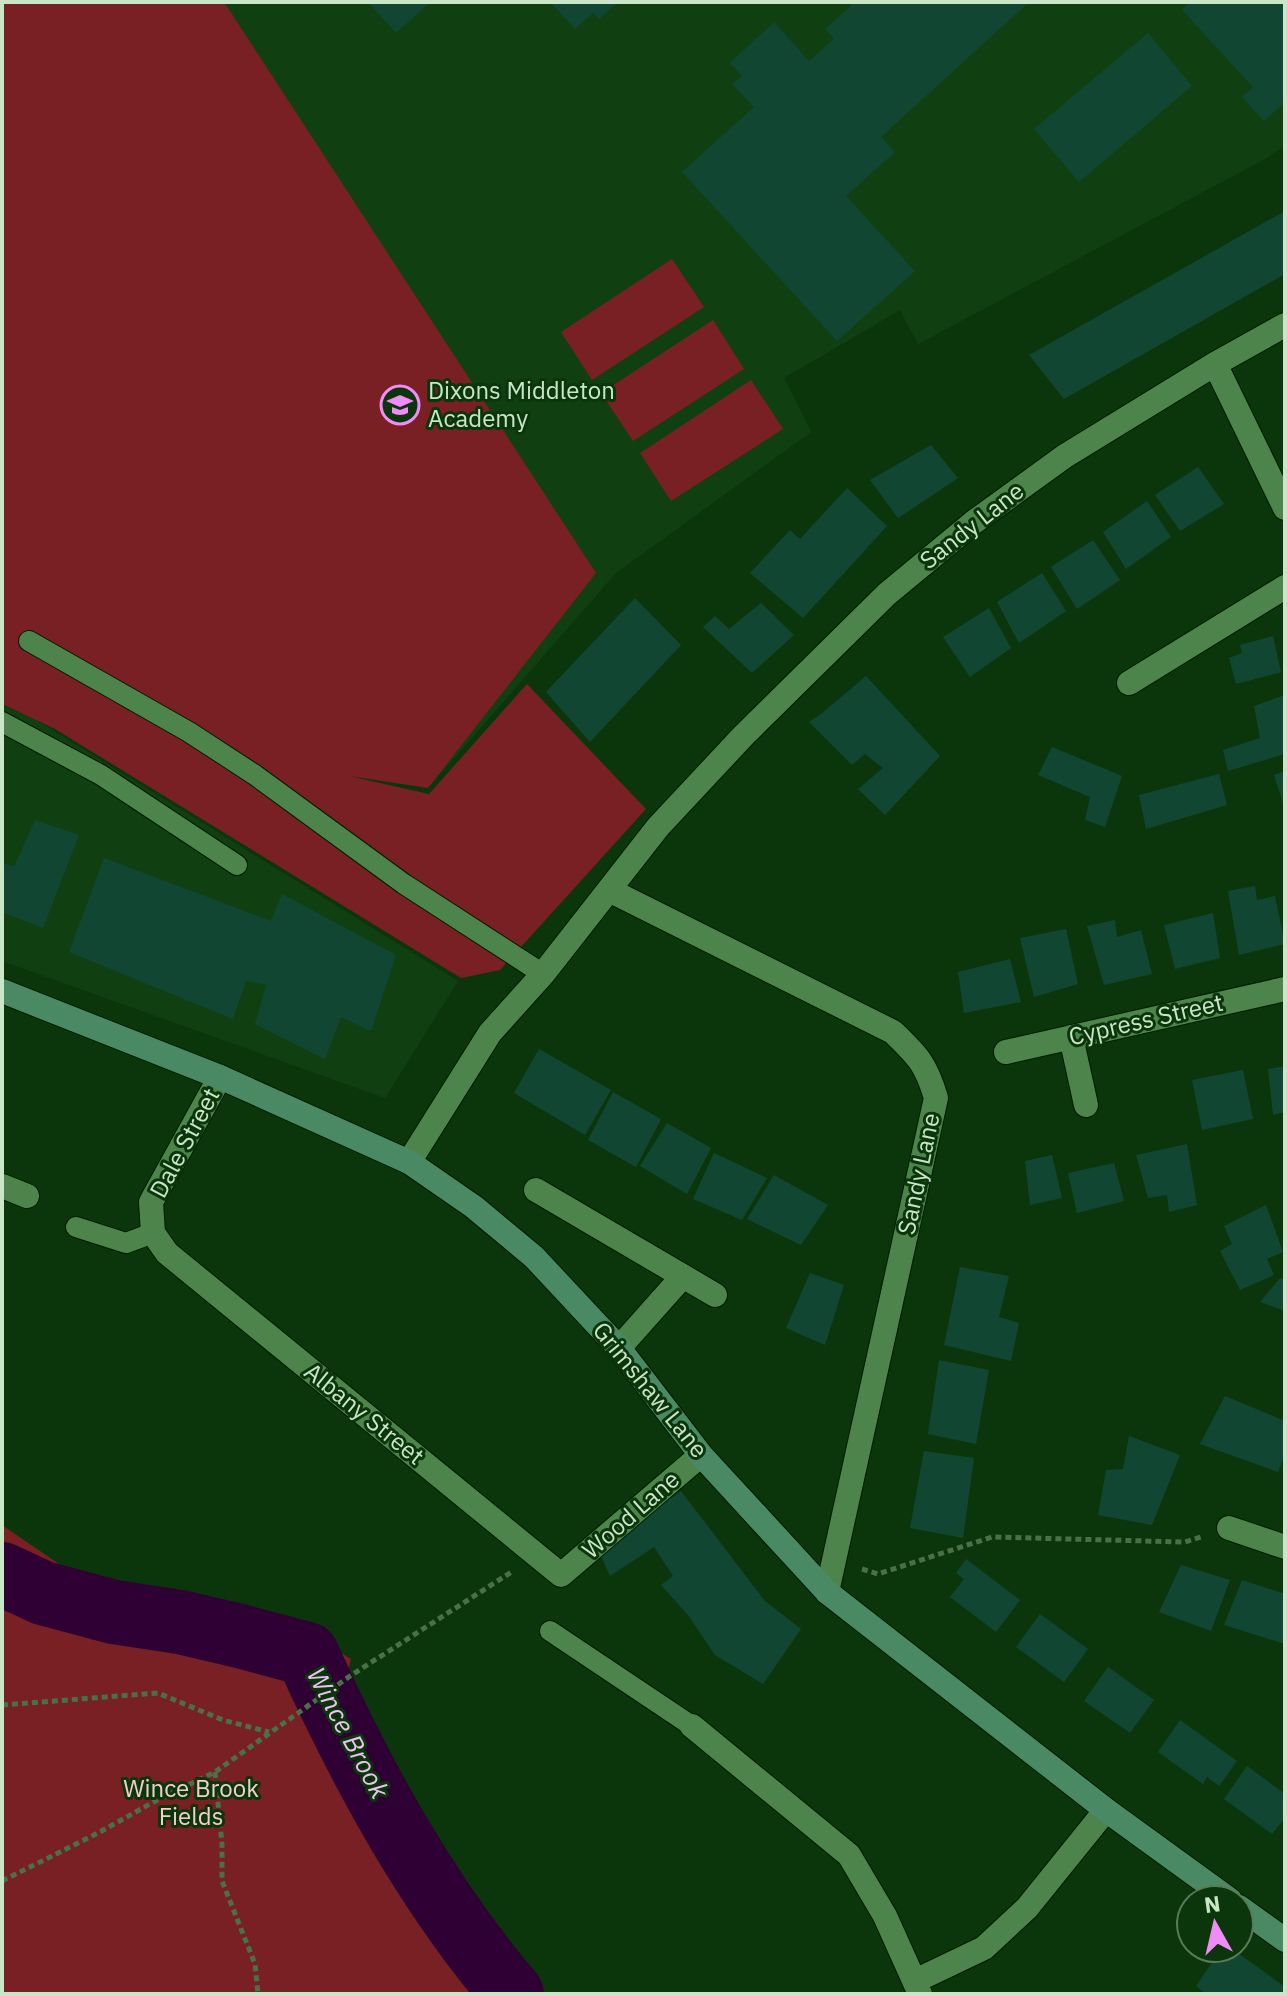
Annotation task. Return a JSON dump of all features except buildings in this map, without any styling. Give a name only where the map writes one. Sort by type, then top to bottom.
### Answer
[{"type":"main road","name":"Grimshaw Lane","points":[[2,991],[220,1077],[409,1162],[474,1207],[534,1257],[619,1348],[701,1455],[827,1592],[1106,1810],[1208,1884]]},
{"type":"main road","points":[[1255,1918],[1285,1940]]},
{"type":"street","name":"Sandy Lane","points":[[409,1162],[490,1033],[543,974],[658,827],[733,746],[887,594],[974,522],[1065,456],[1285,325]]},
{"type":"street","points":[[1215,364],[1285,508]]},
{"type":"street","points":[[1129,683],[1285,587]]},
{"type":"street","name":"Sandy Lane","points":[[609,890],[893,1032],[918,1056],[931,1079],[936,1098],[827,1592]]},
{"type":"street","name":"Cypress Street","points":[[1006,1052],[1285,989]]},
{"type":"street","points":[[1071,1037],[1086,1105]]},
{"type":"street","name":"Dale Street","points":[[167,1253],[153,1233],[151,1202],[220,1077]]},
{"type":"street","points":[[2,1186],[27,1196]]},
{"type":"street","points":[[536,1190],[715,1295]]},
{"type":"street","name":"Albany Street","points":[[167,1253],[561,1575]]},
{"type":"street","points":[[619,1348],[683,1276]]},
{"type":"street","name":"Wood Lane","points":[[561,1575],[701,1455]]},
{"type":"street","points":[[1229,1528],[1285,1547]]},
{"type":"street","points":[[692,1726],[849,1855],[885,1916],[917,1988],[984,1948],[1027,1908],[1106,1810]]},
{"type":"lane","points":[[29,641],[189,732],[255,775],[404,884],[543,974]]},
{"type":"lane","points":[[2,722],[101,775],[237,865]]},
{"type":"lane","points":[[76,1227],[126,1243],[153,1233]]},
{"type":"lane","points":[[550,1631],[692,1726]]},
{"type":"path","points":[[834,1561],[878,1574],[992,1537],[1185,1542],[1229,1528]]},
{"type":"path","points":[[2,1881],[215,1772],[350,1676],[538,1556]]},
{"type":"path","points":[[2,1705],[158,1693],[223,1720],[269,1732]]},
{"type":"path","points":[[215,1772],[222,1881],[255,1964],[258,1994]]},
{"type":"shaded area","name":"Dixons Middleton Academy","points":[[2,2],[1285,2],[1285,146],[918,344],[900,310],[784,378],[811,432],[616,573],[428,788],[323,764]]},
{"type":"shaded area","points":[[2,705],[36,720],[458,981],[385,1098],[2,961]]},
{"type":"green space","points":[[2,2],[224,2],[596,573],[428,788],[349,776],[429,794],[527,684],[646,809],[500,970],[461,978],[55,729],[2,704]]},
{"type":"green space","points":[[672,259],[704,307],[592,380],[561,332]]},
{"type":"green space","points":[[713,320],[744,369],[633,441],[601,393]]},
{"type":"green space","points":[[751,380],[783,429],[671,501],[640,453]]},
{"type":"green space","name":"Wince Brook Fields","points":[[2,1525],[81,1579],[314,1636],[351,1659],[343,1690],[440,1865],[532,1994],[2,1994]]},
{"type":"waterway","name":"Wince Brook","points":[[2,1574],[43,1593],[114,1612],[180,1622],[307,1654],[350,1744],[398,1832],[451,1915],[512,1994]]},
{"type":"place","name":"Dixons Middleton Academy","points":[[400,405]]}]
